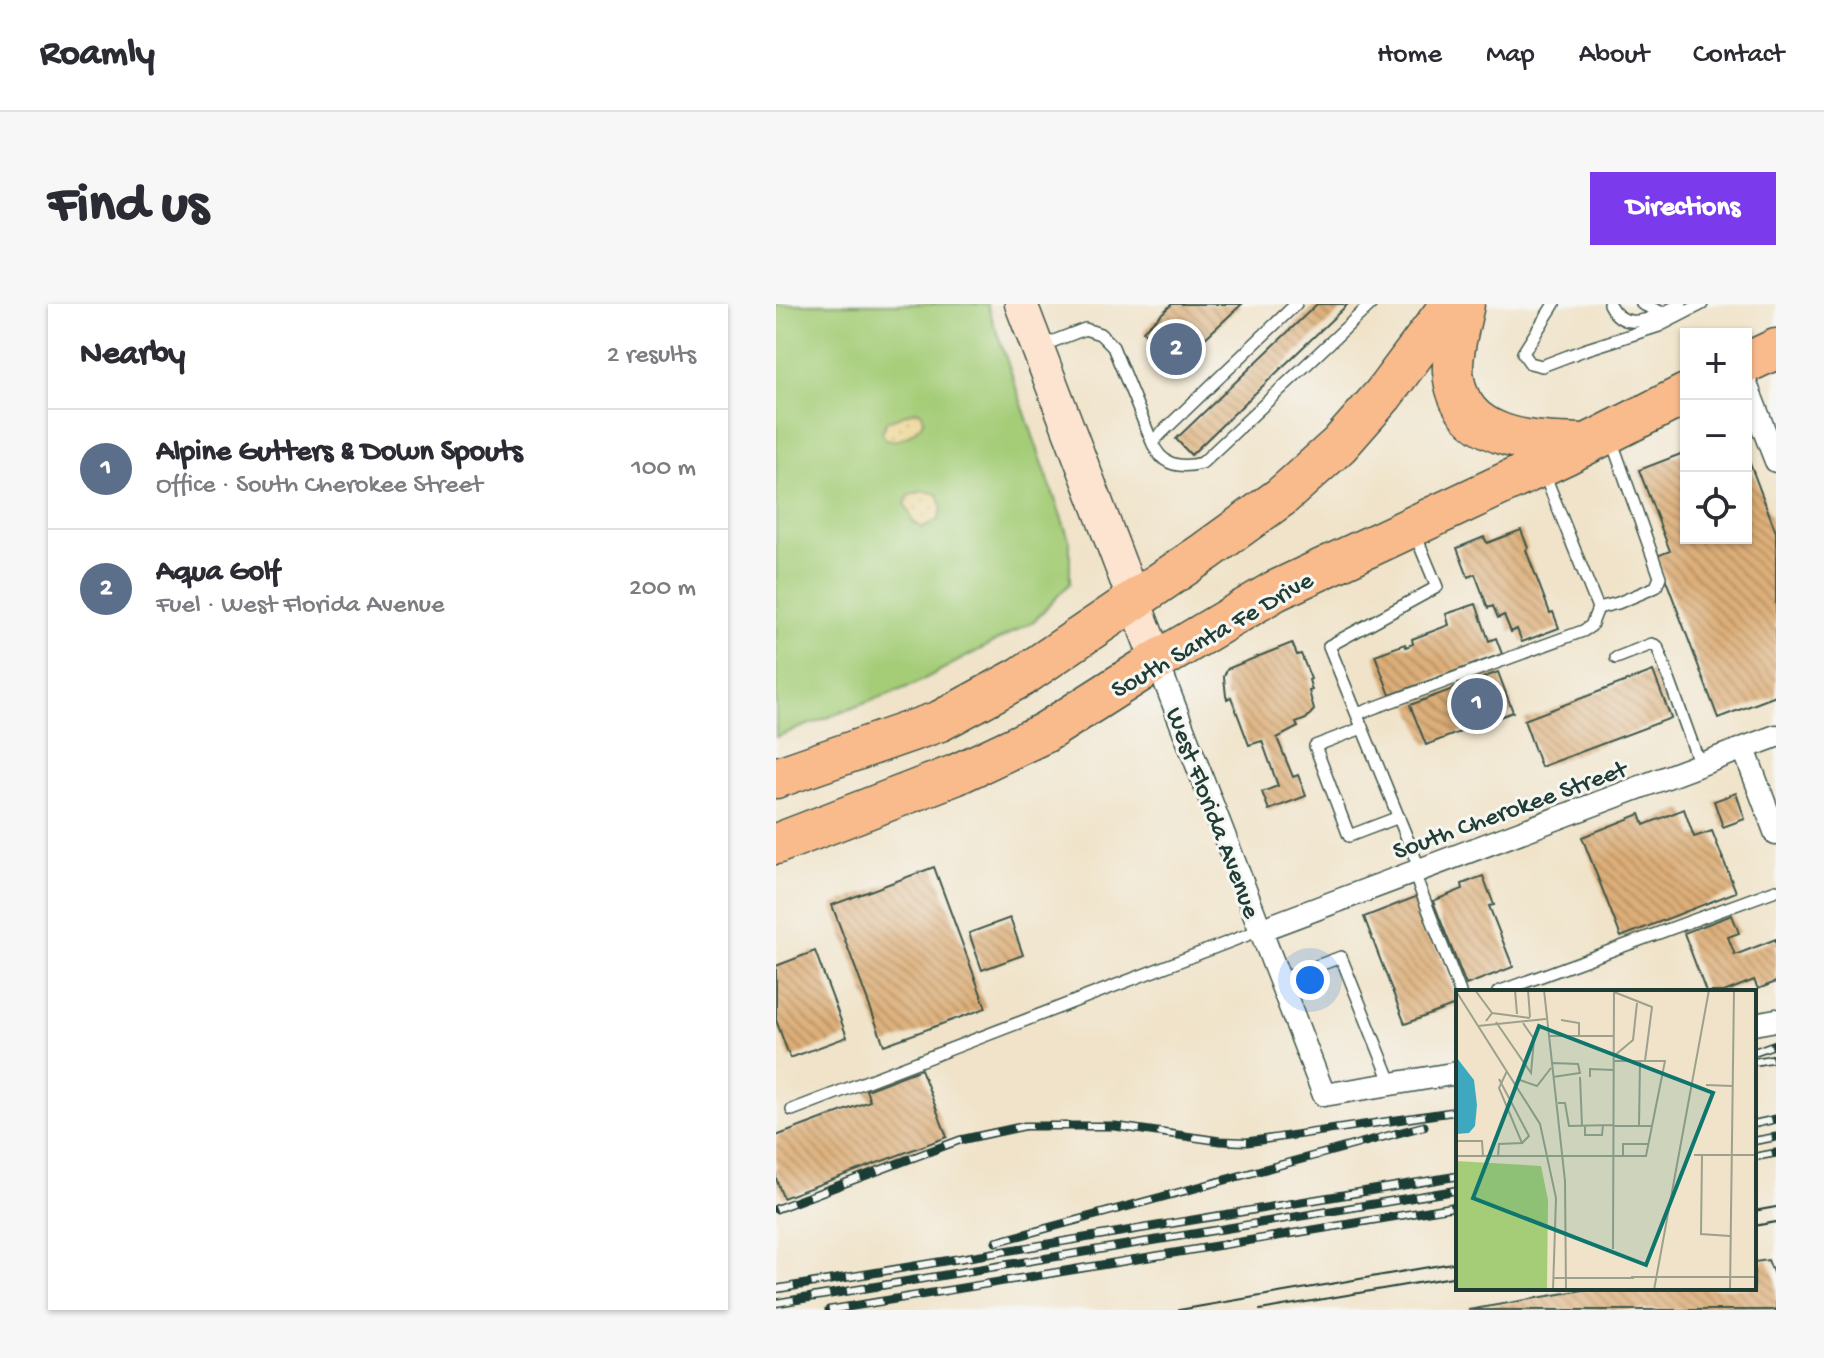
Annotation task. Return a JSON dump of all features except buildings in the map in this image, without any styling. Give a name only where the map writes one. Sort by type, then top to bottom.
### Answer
[{"type":"highway","points":[[776,778],[940,721],[1021,677],[1281,497],[1339,445],[1383,395],[1451,304]]},
{"type":"highway","points":[[1464,304],[1453,369],[1459,394],[1481,424],[1498,433],[1535,443],[1598,439]]},
{"type":"highway","points":[[1752,360],[1776,349]]},
{"type":"highway","name":"South Santa Fe Drive","points":[[776,844],[955,775],[1044,733],[1275,591],[1541,467],[1680,397]]},
{"type":"street","name":"West Florida Avenue","points":[[1021,304],[1324,1095],[1392,1084]]},
{"type":"street","points":[[1752,399],[1776,461]]},
{"type":"street","name":"South Cherokee Street","points":[[1260,930],[1773,740]]},
{"type":"street","points":[[1744,749],[1776,834]]},
{"type":"street","points":[[1756,1024],[1776,1020]]},
{"type":"street","points":[[1392,1084],[1456,1073]]},
{"type":"lane","points":[[1152,442],[1296,304]]},
{"type":"lane","points":[[1038,347],[1085,329],[1100,334],[1113,347],[1157,455],[1188,467],[1202,463],[1371,304]]},
{"type":"lane","points":[[1554,304],[1523,353],[1530,363],[1542,366],[1659,326],[1702,304]]},
{"type":"lane","points":[[1609,304],[1620,318],[1628,322],[1647,321],[1681,304]]},
{"type":"lane","points":[[1642,304],[1663,313]]},
{"type":"lane","points":[[1598,439],[1660,577],[1656,587],[1598,608]]},
{"type":"lane","points":[[1357,714],[1591,626],[1598,608],[1541,467]]},
{"type":"lane","points":[[1412,527],[1437,587],[1329,646],[1399,817],[1459,990]]},
{"type":"lane","points":[[1616,658],[1652,644],[1657,646],[1700,766]]},
{"type":"lane","points":[[1362,728],[1315,746],[1349,836],[1399,817]]},
{"type":"lane","points":[[1503,990],[1776,890]]},
{"type":"lane","points":[[792,1110],[1260,930]]},
{"type":"lane","points":[[1279,980],[1341,957],[1392,1084]]},
{"type":"green space","points":[[776,304],[987,304],[1070,542],[1070,583],[1034,621],[913,685],[776,737]]},
{"type":"sand","points":[[917,410],[924,420],[917,429],[902,439],[885,439],[882,432],[887,421]]},
{"type":"sand","points":[[923,491],[938,494],[942,507],[938,520],[923,528],[913,522],[905,503],[908,496]]},
{"type":"tram line","points":[[1756,1211],[1776,1207]]},
{"type":"tram line","points":[[1756,1226],[1776,1222]]},
{"type":"tram line","points":[[1179,1310],[1456,1262]]},
{"type":"tram line","points":[[1260,1310],[1456,1276]]},
{"type":"railway","points":[[1756,1051],[1776,1044]]},
{"type":"railway","points":[[1756,1062],[1776,1058]]},
{"type":"railway","points":[[776,1209],[960,1140],[1025,1126],[1115,1126],[1247,1142],[1456,1111]]},
{"type":"railway","points":[[1756,1124],[1776,1119]]},
{"type":"railway","points":[[996,1242],[1424,1126]]},
{"type":"railway","points":[[1756,1141],[1776,1137]]},
{"type":"railway","points":[[1756,1157],[1776,1153]]},
{"type":"railway","points":[[776,1289],[1456,1176]]},
{"type":"railway","points":[[776,1303],[1456,1190]]},
{"type":"railway","points":[[829,1310],[1456,1206]]},
{"type":"place","name":"Aqua Golf","points":[[1176,349]]},
{"type":"place","name":"Alpine Gutters & Down Spouts","points":[[1477,704]]}]
